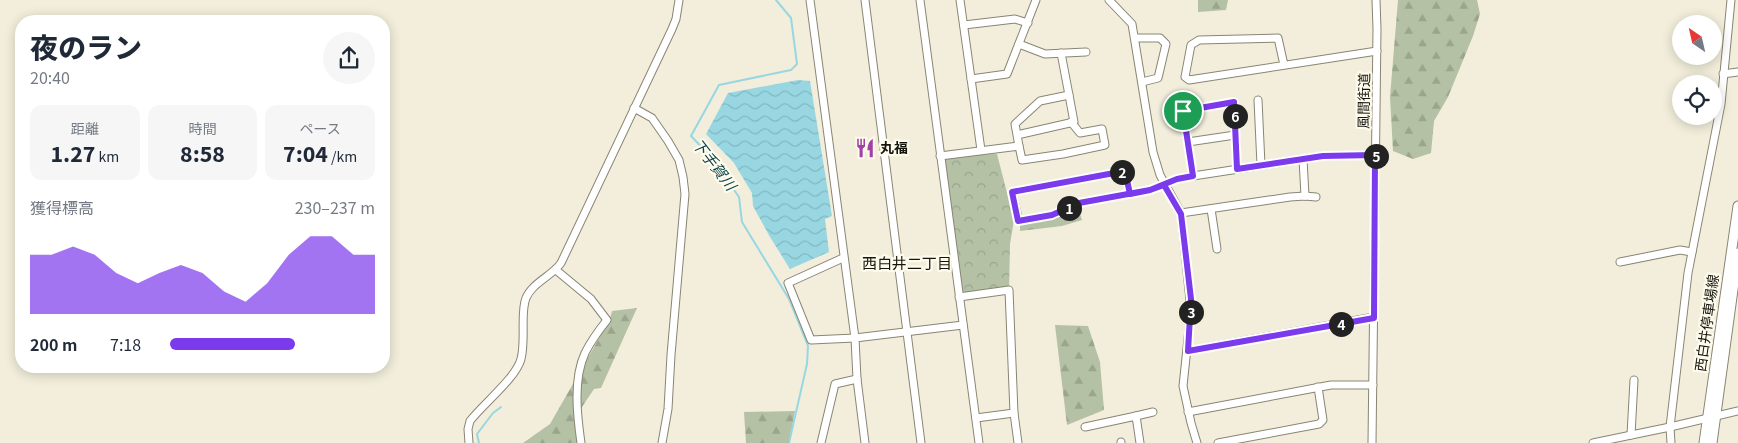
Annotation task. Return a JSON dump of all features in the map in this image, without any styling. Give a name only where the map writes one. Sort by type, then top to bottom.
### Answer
[{"type":"main road","name":"西白井停車場線","points":[[1712,443],[1712,417],[1738,206]]},
{"type":"main road","name":"西白井停車場線","points":[[1704,443],[1712,417],[1738,253]]},
{"type":"street","points":[[469,443],[468,429],[470,421],[511,376],[520,362],[523,349],[524,306],[526,298],[561,263],[672,29],[676,19],[679,0]]},
{"type":"street","points":[[810,0],[855,338],[857,380],[865,443]]},
{"type":"street","points":[[865,0],[921,443]]},
{"type":"street","points":[[920,0],[979,443]]},
{"type":"street","points":[[960,0],[981,150]]},
{"type":"street","points":[[971,79],[1007,74],[1036,0]]},
{"type":"street","points":[[1110,0],[1132,24],[1153,152],[1164,185],[1181,214],[1191,299],[1188,351],[1183,386],[1197,443]]},
{"type":"street","name":"風間街道","points":[[1372,443],[1376,0]]},
{"type":"street","points":[[1670,443],[1670,427],[1688,273],[1721,104],[1732,0]]},
{"type":"street","points":[[964,25],[1015,19],[1028,23]]},
{"type":"street","points":[[1135,38],[1160,38],[1166,44],[1158,78],[1142,82]]},
{"type":"street","points":[[1284,65],[1278,38],[1199,40],[1191,45],[1185,77],[1189,80],[1377,52]]},
{"type":"street","points":[[1019,44],[1045,54],[1086,52]]},
{"type":"street","points":[[1017,134],[1074,122],[1061,53]]},
{"type":"street","points":[[1723,74],[1738,72]]},
{"type":"street","points":[[1069,95],[1040,101],[1015,124],[1022,160],[1106,145],[1102,129],[1080,133],[1071,122]]},
{"type":"street","points":[[1258,100],[1261,165]]},
{"type":"street","points":[[1193,176],[1183,111],[1234,102],[1237,169]]},
{"type":"street","points":[[634,108],[652,118],[679,160],[684,177],[685,194],[668,409],[662,443]]},
{"type":"street","points":[[1188,142],[1235,135]]},
{"type":"street","points":[[940,156],[1019,146]]},
{"type":"street","points":[[1130,194],[1125,171],[1012,192],[1018,221],[1052,215],[1079,203],[1130,194],[1150,190],[1177,179],[1193,176],[1323,156],[1375,155]]},
{"type":"street","points":[[1303,159],[1306,196]]},
{"type":"street","points":[[1181,214],[1306,196],[1316,197]]},
{"type":"street","points":[[1211,209],[1217,249]]},
{"type":"street","points":[[1620,262],[1680,250],[1692,252]]},
{"type":"street","points":[[843,258],[788,283],[811,340],[908,333],[963,325]]},
{"type":"street","points":[[556,270],[591,299],[607,320],[595,336],[581,365],[576,407],[581,443]]},
{"type":"street","points":[[959,297],[1009,290],[1014,413],[1018,443]]},
{"type":"street","points":[[1188,351],[1374,318]]},
{"type":"street","points":[[821,443],[835,384],[857,380]]},
{"type":"street","points":[[1632,435],[1634,380]]},
{"type":"street","points":[[1188,412],[1331,385],[1373,385]]},
{"type":"street","points":[[1218,443],[1319,424],[1322,420],[1318,387]]},
{"type":"street","points":[[1593,443],[1738,411]]},
{"type":"street","points":[[1085,427],[1153,412]]},
{"type":"street","points":[[976,418],[1014,413]]},
{"type":"street","points":[[1136,416],[1140,443]]},
{"type":"green space","points":[[1198,0],[1228,0],[1226,10],[1198,12]]},
{"type":"green space","points":[[1398,0],[1477,0],[1480,14],[1448,97],[1434,121],[1431,153],[1413,159],[1393,151],[1390,97]]},
{"type":"green space","points":[[997,154],[1014,220],[1010,244],[1009,290],[962,293],[941,156]]},
{"type":"green space","points":[[1078,208],[1082,220],[1062,226],[1020,231],[1020,223]]},
{"type":"green space","points":[[637,308],[601,388],[594,389],[580,410],[577,443],[523,443],[550,424],[610,319],[612,311]]},
{"type":"green space","points":[[1055,325],[1088,326],[1100,362],[1104,410],[1067,425]]},
{"type":"green space","points":[[795,411],[789,443],[746,443],[744,412]]},
{"type":"water","points":[[798,80],[810,81],[832,216],[825,219],[829,252],[790,269],[753,206],[752,193],[734,163],[706,134],[728,93]]},
{"type":"waterway","name":"下手賀川","points":[[776,0],[791,18],[797,64],[791,70],[719,85],[691,136],[710,156],[739,197],[742,222],[789,299],[808,346],[807,364],[789,443]]},
{"type":"waterway","points":[[479,443],[477,434],[493,413],[501,407]]},
{"type":"place","name":"丸福","points":[[865,148]]},
{"type":"district","name":"西白井二丁目","points":[[907,264]]},
{"type":"route","points":[[1183,111],[1193,176],[1177,179],[1150,190],[1130,194],[1079,203],[1052,215],[1018,221],[1012,192],[1125,171],[1130,194],[1150,190],[1164,185],[1181,214],[1191,299],[1188,351],[1374,318],[1375,155],[1323,156],[1237,169],[1234,102],[1183,111]]}]
